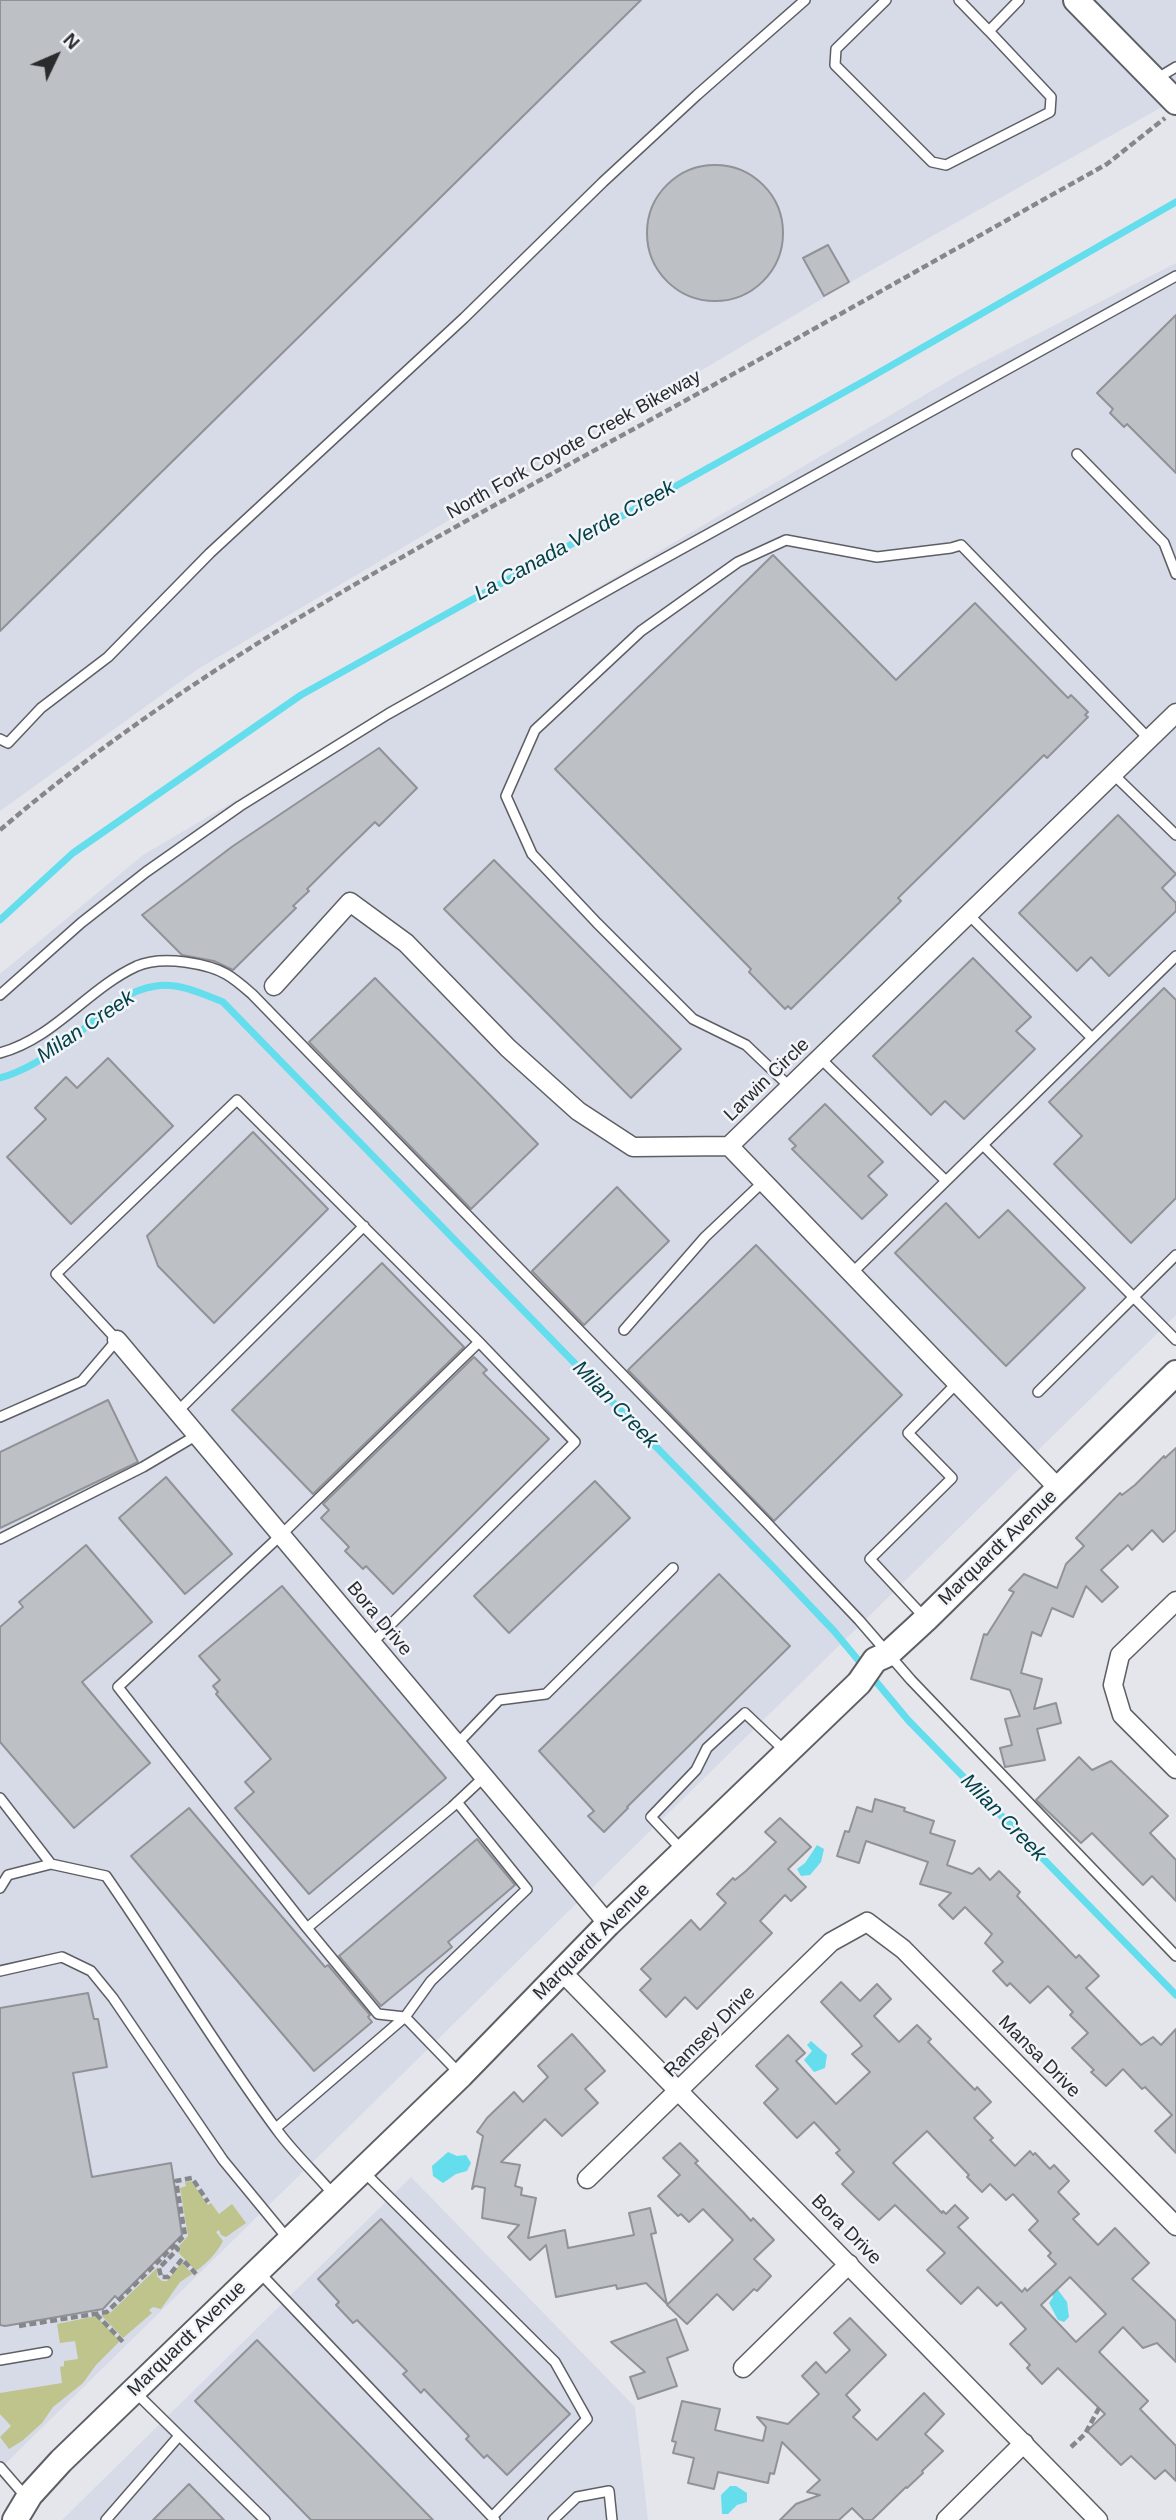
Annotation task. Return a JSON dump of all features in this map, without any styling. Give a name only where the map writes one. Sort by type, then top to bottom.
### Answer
[{"type":"street","points":[[1076,0],[1154,80],[1171,109]]},
{"type":"street","name":"Larwin Circle","points":[[1059,1489],[729,1146],[1176,713]]},
{"type":"street","points":[[274,986],[351,902],[405,943],[508,1048],[589,1119],[633,1147],[729,1146]]},
{"type":"street","name":"Bora Drive","points":[[117,1340],[608,1924]]},
{"type":"street","name":"Marquardt Avenue","points":[[15,2520],[27,2498],[61,2461],[461,2075],[608,1924],[859,1683],[882,1657],[926,1619],[1172,1383]]},
{"type":"street","points":[[1176,1601],[1120,1655],[1112,1685],[1122,1715],[1176,1769]]},
{"type":"street","name":"Ramsey Drive","points":[[587,2179],[831,1942],[867,1922]]},
{"type":"street","name":"Mansa Drive","points":[[867,1922],[903,1949],[1176,2226]]},
{"type":"street","name":"Bora Drive","points":[[562,1972],[1098,2520]]},
{"type":"street","points":[[743,2368],[849,2264]]},
{"type":"street","points":[[946,2520],[1024,2443]]},
{"type":"lane","points":[[0,739],[8,743],[41,708],[108,657],[210,553],[464,318],[603,182],[697,94],[804,0]]},
{"type":"lane","points":[[886,0],[836,49],[835,65],[932,162],[946,165],[1050,113],[1051,97],[959,0]]},
{"type":"lane","points":[[989,31],[1019,0]]},
{"type":"lane","points":[[1154,80],[1176,67]]},
{"type":"lane","points":[[0,995],[81,923],[146,872],[240,806],[388,714],[648,567],[1176,276]]},
{"type":"lane","points":[[1077,454],[1164,542],[1176,574]]},
{"type":"lane","points":[[790,1087],[746,1045],[692,1019],[532,853],[506,796],[535,730],[641,631],[738,562],[786,540],[877,557],[961,545],[1149,739]]},
{"type":"lane","points":[[1114,774],[1176,835]]},
{"type":"lane","points":[[968,914],[1092,1038]]},
{"type":"lane","points":[[852,1273],[1176,956]]},
{"type":"lane","points":[[0,1054],[35,1039],[118,976],[139,965],[169,960],[200,964],[226,974],[252,994],[766,1522],[882,1657],[1176,1956]]},
{"type":"lane","points":[[820,1058],[946,1181]]},
{"type":"lane","points":[[0,1417],[82,1381],[117,1340],[56,1274],[237,1100],[575,1442],[372,1643]]},
{"type":"lane","points":[[983,1145],[1176,1340]]},
{"type":"lane","points":[[624,1330],[705,1237],[764,1182]]},
{"type":"lane","points":[[177,1412],[364,1226]]},
{"type":"lane","points":[[1038,1392],[1176,1255]]},
{"type":"lane","points":[[461,2075],[405,2017],[378,2014],[118,1687],[281,1535],[479,1342]]},
{"type":"lane","points":[[926,1619],[870,1559],[952,1478],[908,1433],[957,1382]]},
{"type":"lane","points":[[0,1539],[143,1467],[197,1435]]},
{"type":"lane","points":[[457,1744],[499,1700],[546,1694],[673,1568]]},
{"type":"lane","points":[[683,1852],[651,1817],[696,1770],[707,1748],[745,1713],[787,1752]]},
{"type":"lane","points":[[307,1928],[484,1777]]},
{"type":"lane","points":[[0,1798],[51,1864]]},
{"type":"lane","points":[[276,2128],[405,2017],[431,1982],[527,1889],[457,1802]]},
{"type":"lane","points":[[0,1888],[8,1875],[51,1864],[106,1876],[276,2128],[334,2195]]},
{"type":"lane","points":[[0,1971],[62,1957],[91,1971],[113,1998],[223,2160],[289,2240]]},
{"type":"lane","points":[[258,2271],[494,2518],[587,2419],[555,2362],[361,2170]]},
{"type":"lane","points":[[0,2360],[47,2352]]},
{"type":"lane","points":[[134,2391],[265,2520]]},
{"type":"lane","points":[[106,2520],[179,2436]]},
{"type":"lane","points":[[0,2467],[27,2498]]},
{"type":"lane","points":[[552,2520],[577,2497],[610,2491],[612,2520]]},
{"type":"path","name":"North Fork Coyote Creek Bikeway","points":[[0,830],[42,794],[147,715],[260,642],[448,531],[1107,164],[1171,109]]},
{"type":"path","points":[[182,2259],[168,2277],[161,2277],[159,2269],[185,2235],[176,2181],[192,2178],[208,2202]]},
{"type":"path","points":[[175,2249],[196,2274]]},
{"type":"path","points":[[19,2326],[107,2312],[175,2249]]},
{"type":"path","points":[[96,2314],[124,2343]]},
{"type":"path","points":[[1071,2447],[1085,2434],[1099,2408]]},
{"type":"shaded area","points":[[0,0],[1176,0],[1176,99],[847,284],[198,669],[0,811]]},
{"type":"shaded area","points":[[1176,263],[1176,1315],[0,2469],[0,974],[143,855],[967,370]]},
{"type":"shaded area","points":[[411,2177],[635,2407],[648,2520],[62,2520]]},
{"type":"green space","points":[[191,2181],[208,2205],[211,2203],[219,2214],[232,2204],[246,2223],[226,2237],[221,2235],[219,2230],[216,2232],[223,2241],[211,2258],[196,2271],[178,2252],[181,2249],[179,2246],[188,2236],[180,2188],[186,2186],[185,2182]]},
{"type":"green space","points":[[182,2262],[192,2274],[180,2282],[161,2309],[153,2307],[149,2310],[152,2313],[123,2338],[101,2315],[109,2314],[158,2267],[157,2276],[162,2281],[167,2281]]},
{"type":"green space","points":[[96,2316],[120,2341],[96,2365],[83,2383],[53,2407],[42,2423],[9,2449],[0,2437],[11,2426],[0,2414],[0,2393],[62,2383],[60,2367],[64,2366],[64,2361],[78,2359],[75,2341],[60,2343],[57,2324]]},
{"type":"water","points":[[817,1845],[824,1849],[821,1862],[810,1875],[801,1876],[797,1869],[805,1863]]},
{"type":"water","points":[[811,2041],[827,2055],[825,2068],[814,2072],[804,2060],[812,2051],[807,2045]]},
{"type":"water","points":[[448,2152],[457,2156],[466,2155],[471,2163],[467,2171],[456,2174],[443,2183],[433,2176],[432,2166]]},
{"type":"water","points":[[1055,2286],[1067,2302],[1069,2317],[1064,2322],[1058,2320],[1049,2303],[1053,2297],[1052,2288]]},
{"type":"water","points":[[730,2486],[736,2486],[747,2493],[747,2502],[737,2505],[728,2514],[722,2514],[721,2495]]},
{"type":"building","points":[[0,0],[641,0],[0,631]]},
{"type":"building","points":[[715,165],[741,170],[763,185],[778,207],[783,233],[778,259],[763,281],[741,296],[715,301],[689,296],[667,281],[652,259],[647,233],[652,207],[667,185],[689,170]]},
{"type":"building","points":[[828,245],[849,282],[824,296],[803,258]]},
{"type":"building","points":[[1176,315],[1176,473],[1127,424],[1124,427],[1110,413],[1113,409],[1097,393]]},
{"type":"building","points":[[773,555],[896,680],[975,603],[1068,698],[1071,695],[1088,712],[1085,715],[1088,717],[1047,758],[1044,755],[898,898],[901,901],[791,1009],[788,1006],[785,1009],[749,972],[751,969],[555,769]]},
{"type":"building","points":[[379,748],[417,788],[379,826],[375,822],[339,857],[307,889],[309,891],[293,906],[296,908],[233,970],[214,961],[182,955],[142,915],[233,846]]},
{"type":"building","points":[[1118,815],[1176,874],[1162,888],[1176,903],[1176,911],[1109,976],[1091,957],[1077,971],[1019,913]]},
{"type":"building","points":[[494,860],[681,1049],[631,1098],[444,909]]},
{"type":"building","points":[[973,958],[1031,1017],[1016,1031],[1035,1049],[964,1119],[945,1101],[931,1115],[873,1056]]},
{"type":"building","points":[[375,978],[538,1144],[471,1209],[309,1042]]},
{"type":"building","points":[[1164,988],[1176,1000],[1176,1198],[1131,1243],[1054,1164],[1082,1136],[1049,1102]]},
{"type":"building","points":[[108,1058],[173,1126],[71,1224],[7,1157],[46,1119],[35,1108],[66,1077],[77,1088]]},
{"type":"building","points":[[825,1104],[883,1162],[868,1176],[887,1195],[862,1219],[792,1149],[796,1146],[789,1139]]},
{"type":"building","points":[[253,1132],[328,1209],[214,1323],[158,1266],[147,1236]]},
{"type":"building","points":[[617,1187],[669,1241],[584,1325],[532,1271]]},
{"type":"building","points":[[946,1203],[979,1238],[1008,1210],[1085,1288],[1006,1366],[895,1253]]},
{"type":"building","points":[[756,1245],[902,1395],[774,1521],[628,1370]]},
{"type":"building","points":[[382,1263],[464,1347],[313,1494],[232,1410]]},
{"type":"building","points":[[474,1357],[487,1370],[483,1373],[549,1439],[393,1594],[366,1566],[363,1569],[345,1551],[349,1547],[321,1518],[329,1510],[323,1504]]},
{"type":"building","points":[[108,1400],[138,1462],[0,1528],[0,1452]]},
{"type":"building","points":[[1176,1448],[1176,1530],[1163,1542],[1152,1530],[1132,1550],[1128,1545],[1101,1570],[1118,1587],[1102,1602],[1086,1586],[1073,1617],[1052,1608],[1041,1636],[1032,1632],[1021,1673],[1042,1679],[1034,1709],[1056,1703],[1061,1723],[1037,1729],[1045,1760],[1005,1767],[1000,1748],[1012,1745],[1005,1719],[1020,1716],[1010,1690],[971,1679],[984,1634],[987,1635],[1014,1592],[1009,1590],[1024,1574],[1057,1588],[1066,1564],[1084,1546],[1076,1538],[1120,1493],[1122,1495],[1135,1485],[1164,1456],[1165,1458]]},
{"type":"building","points":[[166,1477],[232,1554],[185,1594],[119,1518]]},
{"type":"building","points":[[595,1481],[630,1518],[509,1633],[474,1596]]},
{"type":"building","points":[[86,1545],[152,1622],[82,1682],[150,1763],[74,1828],[0,1742],[0,1627],[23,1607],[19,1602]]},
{"type":"building","points":[[719,1574],[790,1646],[604,1832],[588,1816],[594,1811],[539,1751]]},
{"type":"building","points":[[282,1586],[446,1778],[309,1894],[235,1808],[254,1792],[245,1782],[271,1759],[216,1694],[218,1692],[213,1686],[220,1680],[199,1656]]},
{"type":"building","points":[[1079,1757],[1092,1770],[1111,1761],[1168,1816],[1150,1833],[1176,1860],[1176,1901],[1152,1876],[1143,1885],[1092,1833],[1081,1843],[1036,1800]]},
{"type":"building","points":[[875,1799],[934,1821],[930,1833],[955,1841],[947,1865],[972,1874],[979,1868],[990,1880],[999,1871],[1020,1892],[1017,1896],[1076,1958],[1079,1955],[1099,1976],[1086,1988],[1141,2045],[1153,2037],[1161,2045],[1176,2029],[1176,2153],[1155,2131],[1172,2115],[1123,2069],[1106,2086],[1091,2072],[1094,2070],[1072,2048],[1088,2033],[1070,2015],[1073,2012],[1048,1986],[1030,2003],[1010,1983],[1007,1986],[993,1971],[1003,1962],[985,1943],[992,1934],[965,1907],[953,1919],[939,1905],[951,1893],[920,1884],[928,1862],[866,1841],[859,1863],[837,1856],[857,1807],[872,1812]]},
{"type":"building","points":[[189,1808],[325,1967],[328,1965],[370,2015],[368,2017],[372,2022],[314,2071],[131,1856]]},
{"type":"building","points":[[780,1818],[811,1847],[788,1869],[806,1887],[791,1901],[785,1895],[760,1921],[772,1933],[697,2009],[685,1997],[666,2017],[640,1990],[651,1979],[641,1969],[691,1920],[700,1930],[726,1903],[717,1894],[776,1842],[765,1832]]},
{"type":"building","points":[[477,1839],[515,1885],[448,1942],[452,1947],[381,2006],[339,1956]]},
{"type":"building","points":[[841,1982],[860,2001],[877,1984],[891,1999],[874,2016],[899,2042],[917,2025],[931,2039],[928,2042],[975,2090],[977,2087],[991,2102],[974,2118],[993,2138],[990,2140],[1015,2166],[1030,2151],[1050,2169],[1054,2165],[1069,2181],[1058,2192],[1079,2214],[1073,2219],[1098,2245],[1115,2228],[1149,2263],[1132,2279],[1176,2321],[1176,2362],[1157,2343],[1143,2348],[1123,2327],[1099,2352],[1148,2401],[1140,2409],[1176,2446],[1176,2481],[1165,2470],[1155,2479],[1131,2456],[1121,2465],[1087,2431],[1105,2414],[1058,2368],[1042,2384],[1027,2368],[1030,2365],[1010,2344],[1026,2329],[1001,2302],[997,2306],[978,2287],[961,2304],[927,2270],[945,2253],[895,2205],[879,2220],[842,2184],[854,2172],[836,2153],[840,2150],[814,2122],[797,2138],[764,2103],[778,2089],[756,2066],[788,2035],[805,2053],[796,2061],[836,2104],[870,2072],[852,2054],[862,2046],[821,2002]],"holes":[[[927,2131],[982,2192],[990,2184],[1006,2200],[1013,2194],[1038,2221],[1029,2230],[1051,2253],[1048,2256],[1056,2264],[1027,2291],[1025,2288],[1022,2292],[958,2227],[968,2218],[955,2205],[946,2214],[943,2211],[942,2213],[893,2163]],[[1070,2277],[1106,2314],[1076,2342],[1041,2305]]]},
{"type":"building","points":[[88,1993],[94,2019],[98,2019],[107,2067],[73,2073],[92,2177],[171,2163],[182,2235],[118,2299],[115,2296],[103,2309],[0,2325],[0,2008]]},
{"type":"building","points":[[572,2034],[605,2071],[585,2089],[598,2103],[562,2136],[545,2119],[501,2162],[520,2165],[515,2186],[522,2188],[521,2195],[536,2198],[528,2238],[565,2230],[568,2248],[634,2235],[629,2213],[650,2208],[656,2233],[651,2234],[667,2304],[646,2283],[617,2289],[616,2285],[556,2297],[546,2245],[530,2260],[508,2237],[519,2225],[482,2218],[485,2188],[475,2186],[472,2189],[483,2136],[477,2132],[487,2118],[514,2092],[523,2102],[548,2077],[538,2066]]},
{"type":"building","points":[[680,2143],[698,2161],[695,2163],[751,2221],[753,2218],[774,2240],[754,2259],[771,2276],[757,2291],[754,2289],[733,2310],[717,2294],[687,2324],[667,2305],[733,2240],[703,2209],[689,2222],[681,2214],[678,2216],[658,2196],[680,2175],[663,2158]]},
{"type":"building","points":[[381,2219],[570,2414],[507,2475],[487,2455],[484,2458],[466,2439],[469,2436],[424,2389],[421,2393],[403,2374],[407,2371],[357,2320],[353,2323],[336,2305],[339,2302],[318,2279]]},
{"type":"building","points":[[850,2318],[886,2355],[846,2395],[860,2410],[853,2417],[877,2440],[924,2393],[944,2414],[925,2434],[943,2451],[923,2473],[872,2520],[864,2520],[852,2508],[839,2520],[780,2520],[796,2504],[820,2495],[807,2492],[820,2480],[782,2442],[774,2474],[770,2473],[768,2483],[718,2472],[714,2489],[688,2483],[694,2458],[673,2453],[676,2442],[672,2441],[682,2401],[720,2409],[715,2430],[763,2441],[766,2427],[757,2417],[788,2424],[819,2394],[802,2376],[816,2362],[826,2373],[850,2350],[834,2333]]},
{"type":"building","points":[[676,2319],[688,2350],[667,2358],[677,2386],[638,2399],[630,2377],[645,2372],[611,2342]]},
{"type":"building","points":[[257,2340],[433,2520],[311,2520],[195,2401]]},
{"type":"building","points":[[189,2484],[224,2520],[153,2520]]},
{"type":"waterway","name":"La Canada Verde Creek","points":[[0,920],[73,853],[301,695],[866,380],[1176,202]]},
{"type":"waterway","name":"Milan Creek","points":[[0,1078],[46,1057],[110,1007],[143,989],[173,986],[223,1002],[777,1571],[834,1631],[908,1720],[1176,1995]]}]
